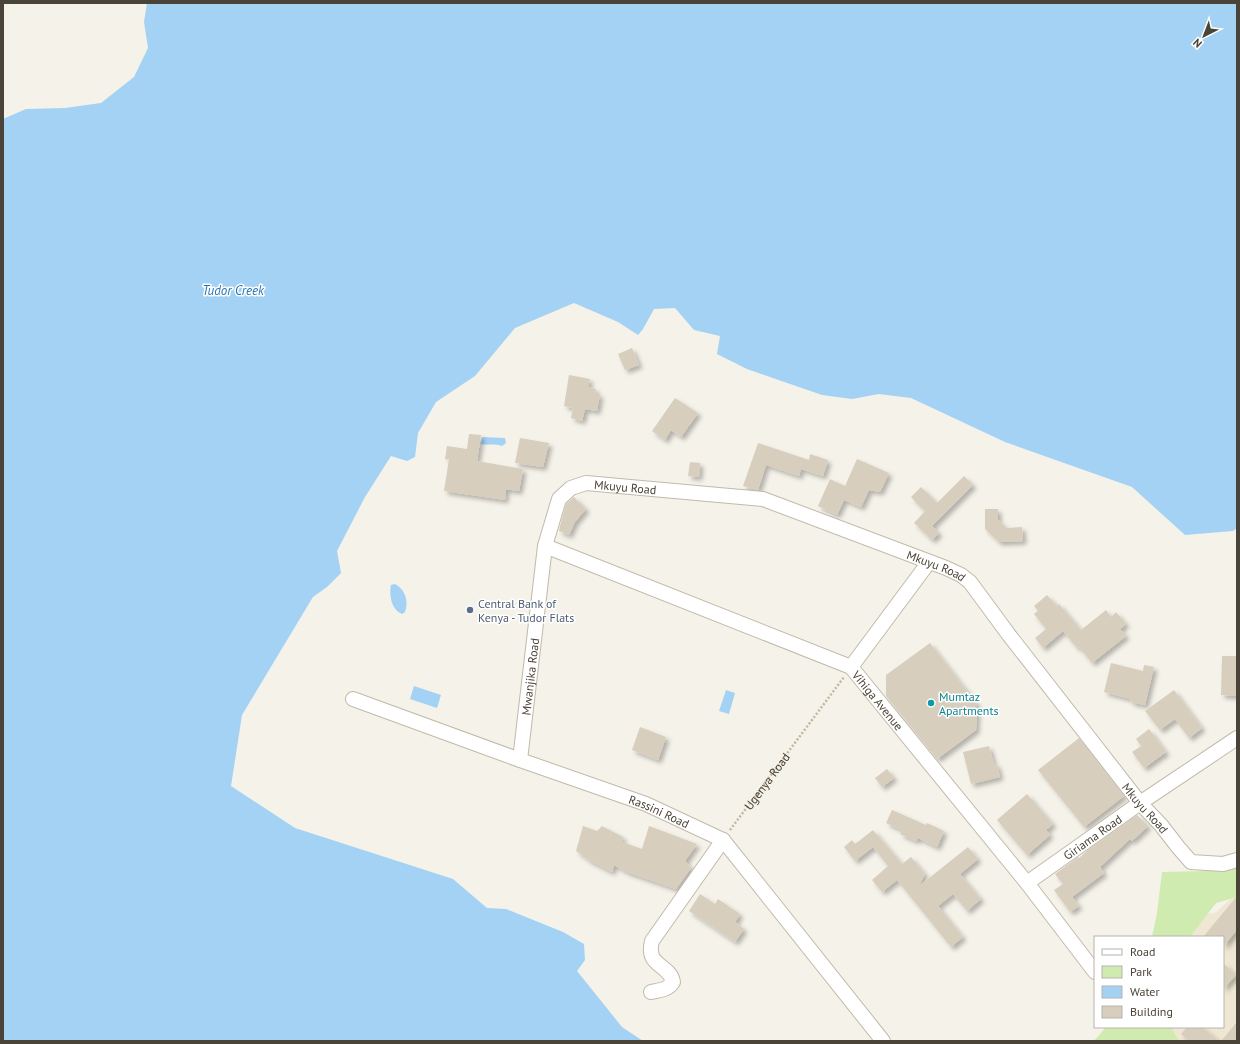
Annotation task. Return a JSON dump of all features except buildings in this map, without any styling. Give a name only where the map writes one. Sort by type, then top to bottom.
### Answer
[{"type":"street","name":"Mkuyu Road","points":[[559,499],[571,488],[586,483],[763,499],[956,573],[970,582],[1009,635],[1140,803],[1161,825],[1191,862],[1223,864],[1237,860]]},
{"type":"street","name":"Mwanjika Road","points":[[520,760],[546,546],[559,499]]},
{"type":"street","name":"Vihiga Avenue","points":[[546,546],[851,667],[1027,883],[1094,971]]},
{"type":"street","points":[[851,667],[929,562]]},
{"type":"street","name":"Rassini Road","points":[[353,699],[646,804],[723,840],[883,1041]]},
{"type":"street","name":"Giriama Road","points":[[1027,883],[1140,803],[1237,738]]},
{"type":"street","points":[[651,992],[666,989],[671,986],[673,982],[672,977],[655,961],[651,954],[650,948],[652,941],[723,840]]},
{"type":"path","name":"Ugenya Road","points":[[723,840],[851,667]]},
{"type":"shaded area","points":[[1237,893],[1237,1041],[1121,1041],[1126,1028],[1224,1028],[1224,936],[1173,936],[1182,917],[1215,913]]},
{"type":"green space","points":[[1237,866],[1237,897],[1216,903],[1191,936],[1152,936],[1157,913],[1162,872],[1204,871]]},
{"type":"green space","points":[[1105,1028],[1172,1028],[1179,1041],[1094,1041]]},
{"type":"water","name":"Tudor Creek","points":[[147,3],[1237,3],[1237,528],[1233,531],[1185,535],[1132,487],[1005,442],[911,398],[879,394],[852,399],[822,395],[747,369],[717,354],[720,336],[694,330],[675,308],[654,309],[638,335],[618,322],[574,303],[515,328],[475,376],[436,402],[418,433],[415,457],[407,461],[391,456],[365,497],[337,551],[341,573],[327,587],[313,597],[242,715],[231,786],[295,828],[453,879],[487,908],[506,909],[563,932],[584,944],[585,960],[577,971],[622,1027],[643,1041],[3,1041],[3,119],[26,109],[65,108],[101,103],[134,77],[148,48],[144,22]]},
{"type":"water","points":[[482,437],[505,438],[506,443],[502,446],[481,444]]},
{"type":"water","points":[[395,584],[404,592],[407,604],[405,612],[402,614],[395,609],[390,593],[391,585]]},
{"type":"water","points":[[414,686],[441,695],[437,708],[410,699]]},
{"type":"water","points":[[726,690],[735,693],[729,714],[719,711]]},
{"type":"place","name":"Central Bank of Kenya - Tudor Flats","points":[[470,610]]},
{"type":"place","name":"Mumtaz Apartments","points":[[931,703]]}]
